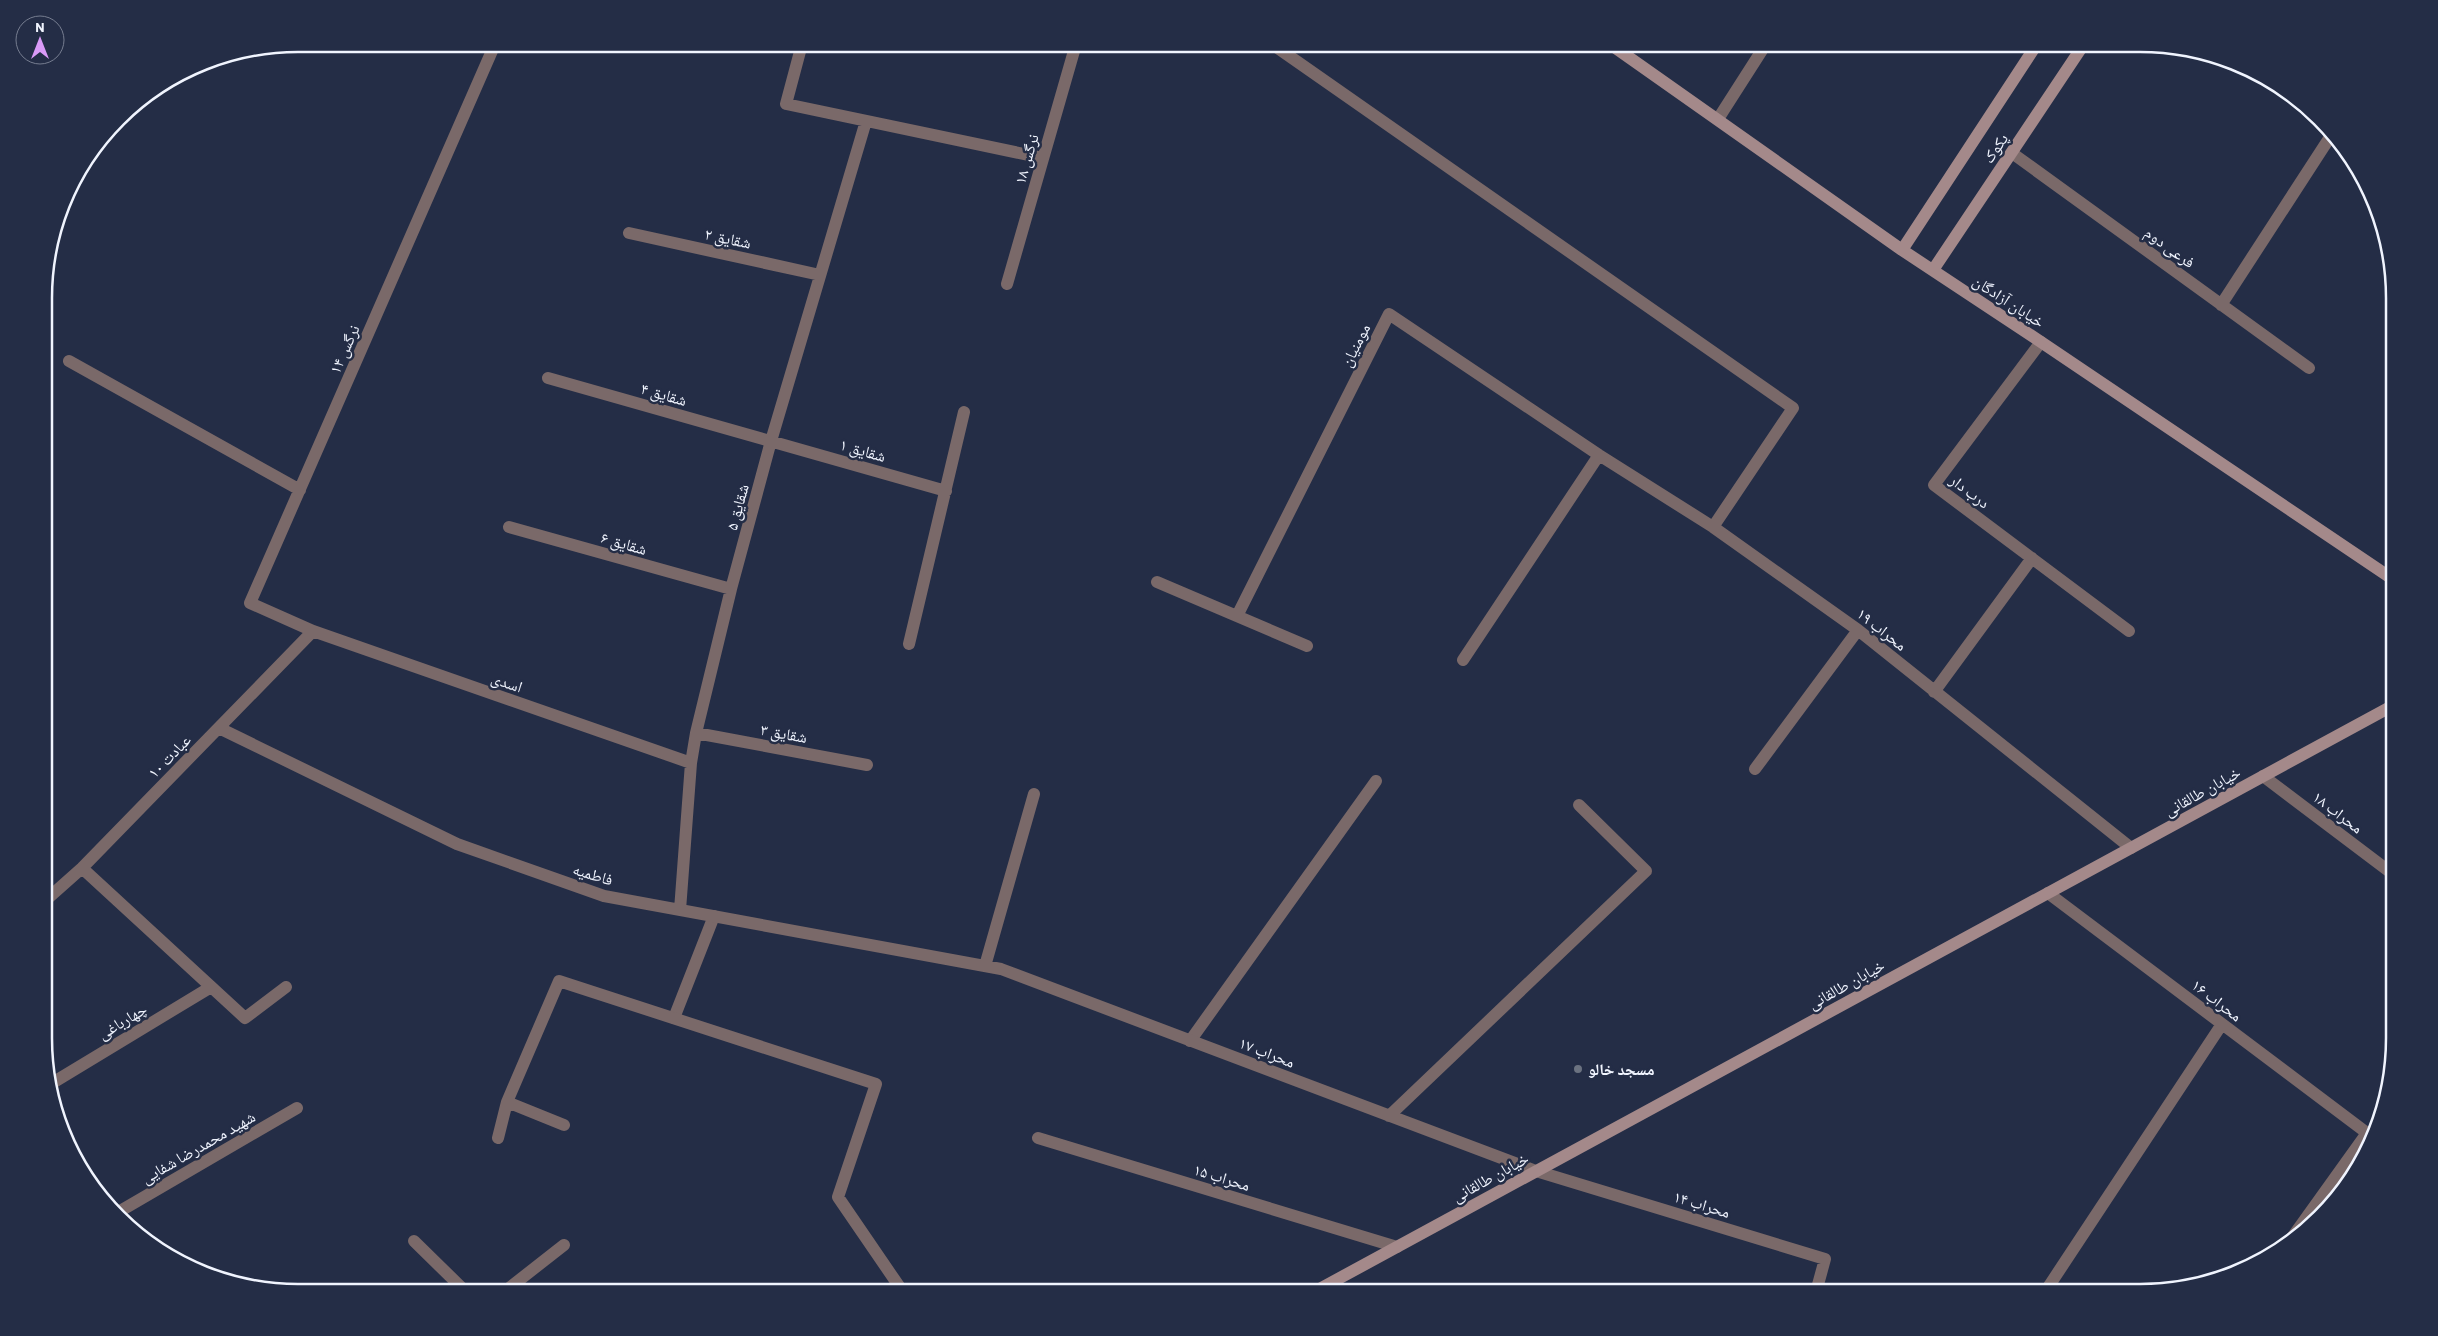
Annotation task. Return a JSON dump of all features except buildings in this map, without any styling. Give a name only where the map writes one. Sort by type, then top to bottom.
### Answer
[{"type":"main road","name":"خیابان آزادگان","points":[[1622,52],[1902,250],[2386,575]]},
{"type":"main road","name":"پکوک","points":[[1902,250],[2032,52]]},
{"type":"main road","name":"پکوک","points":[[1933,270],[2079,52]]},
{"type":"main road","name":"خیابان طالقانی","points":[[1329,1284],[2386,709]]},
{"type":"street","name":"نرگس ۱۴","points":[[313,631],[250,603],[492,52]]},
{"type":"street","points":[[800,52],[786,104],[1043,158]]},
{"type":"street","name":"نرگس ۱۸","points":[[1008,284],[1074,52]]},
{"type":"street","points":[[1283,52],[1793,408],[1713,527]]},
{"type":"street","points":[[1718,119],[1761,52]]},
{"type":"street","name":"شقایق ۵","points":[[680,910],[691,763],[696,733],[731,589],[771,440],[866,121]]},
{"type":"street","points":[[2221,304],[2328,140]]},
{"type":"street","name":"فرعی دوم","points":[[2012,153],[2309,368]]},
{"type":"street","name":"شقایق ۲","points":[[629,233],[820,275]]},
{"type":"street","name":"مومنیان","points":[[1237,616],[1389,314],[1599,455]]},
{"type":"street","name":"درب دار","points":[[2041,342],[1934,485],[2130,631]]},
{"type":"street","points":[[68,361],[300,490]]},
{"type":"street","name":"شقایق ۴","points":[[548,378],[771,440]]},
{"type":"street","points":[[909,644],[964,412]]},
{"type":"street","name":"شقایق ۱","points":[[771,440],[946,491]]},
{"type":"street","points":[[1463,660],[1599,455]]},
{"type":"street","name":"محراب ۱۹","points":[[1599,455],[1713,527],[1858,630],[2130,848]]},
{"type":"street","name":"شقایق ۶","points":[[509,528],[731,589]]},
{"type":"street","points":[[1934,692],[2032,558]]},
{"type":"street","points":[[1158,582],[1307,646]]},
{"type":"street","points":[[1755,769],[1858,630]]},
{"type":"street","name":"عبادت ۱۰","points":[[52,895],[82,868],[313,631]]},
{"type":"street","name":"اسدی","points":[[313,631],[691,763]]},
{"type":"street","name":"فاطمیه","points":[[218,728],[457,844],[604,896],[985,966]]},
{"type":"street","name":"شقایق ۳","points":[[696,733],[867,765]]},
{"type":"street","name":"محراب ۱۸","points":[[2263,776],[2386,869]]},
{"type":"street","points":[[1190,1041],[1376,781]]},
{"type":"street","points":[[985,966],[1034,794]]},
{"type":"street","points":[[1389,1116],[1646,871],[1579,804]]},
{"type":"street","points":[[82,868],[245,1018],[286,986]]},
{"type":"street","name":"محراب ۱۶","points":[[2048,893],[2367,1133]]},
{"type":"street","points":[[674,1018],[714,916]]},
{"type":"street","name":"محراب ۱۷","points":[[985,966],[1001,969],[1536,1171]]},
{"type":"street","points":[[498,1138],[507,1102],[559,981],[876,1084],[838,1197],[898,1284]]},
{"type":"street","name":"چهارباغی","points":[[56,1080],[211,986]]},
{"type":"street","points":[[2050,1284],[2222,1024]]},
{"type":"street","points":[[507,1102],[564,1125]]},
{"type":"street","name":"شهید محمدرضا شفایی","points":[[123,1209],[297,1108]]},
{"type":"street","name":"محراب ۱۶","points":[[2306,1218],[2365,1135]]},
{"type":"street","name":"محراب ۱۵","points":[[1038,1138],[1397,1247]]},
{"type":"street","name":"محراب ۱۴","points":[[1536,1171],[1825,1259],[1818,1284]]},
{"type":"street","points":[[414,1241],[458,1284]]},
{"type":"street","points":[[514,1284],[564,1245]]},
{"type":"place","name":"مسجد خالو","points":[[1578,1069]]}]
